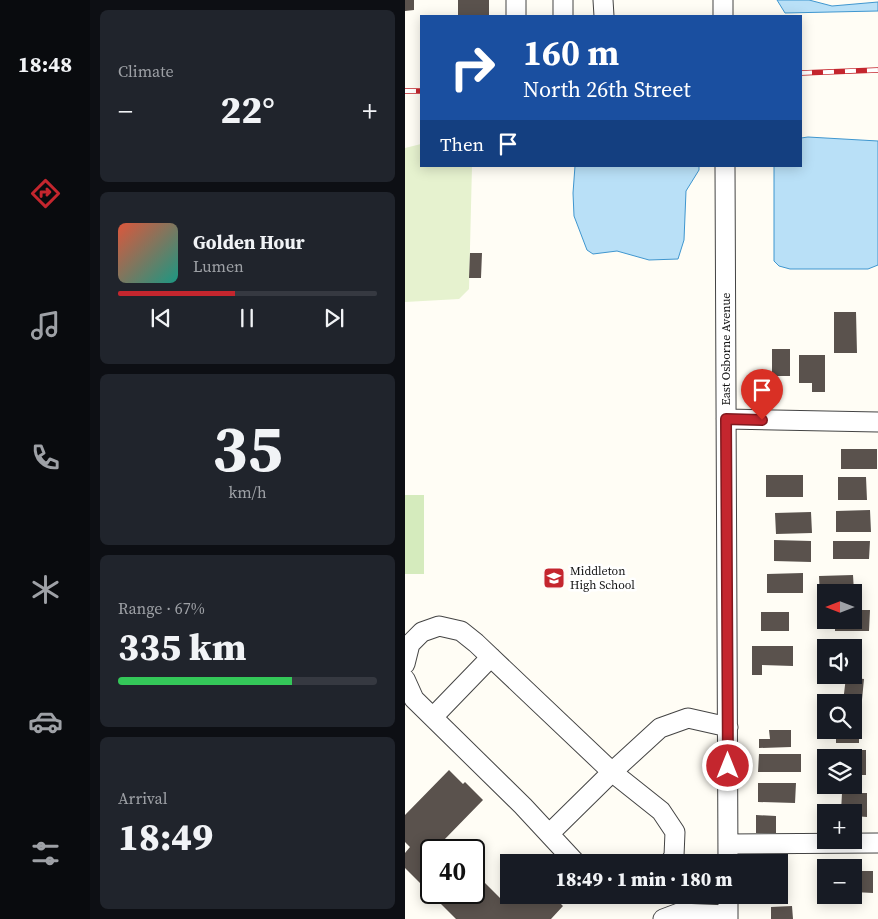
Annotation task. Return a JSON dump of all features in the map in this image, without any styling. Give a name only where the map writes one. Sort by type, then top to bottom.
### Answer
[{"type":"street","points":[[516,0],[516,15]]},
{"type":"street","points":[[563,0],[563,15]]},
{"type":"street","points":[[603,0],[603,15]]},
{"type":"street","points":[[723,0],[723,15]]},
{"type":"street","name":"East Osborne Avenue","points":[[725,167],[728,854]]},
{"type":"street","points":[[726,419],[878,422]]},
{"type":"street","points":[[405,664],[410,644],[422,632],[439,626],[461,631],[612,772],[661,811],[675,832],[674,854]]},
{"type":"street","points":[[433,717],[491,657]]},
{"type":"street","points":[[405,679],[414,699],[523,806],[568,854]]},
{"type":"street","points":[[549,834],[660,728],[688,718],[728,727]]},
{"type":"street","points":[[728,844],[878,843]]},
{"type":"street","points":[[663,919],[679,913],[728,917],[728,904]]},
{"type":"green space","points":[[420,144],[420,167],[472,167],[469,289],[459,299],[405,302],[405,148]]},
{"type":"green space","points":[[405,495],[424,495],[424,574],[405,574]]},
{"type":"water","points":[[777,0],[809,0],[832,6],[878,2],[878,11],[785,13]]},
{"type":"water","points":[[802,138],[878,141],[878,265],[868,269],[790,269],[779,266],[774,261],[774,167],[802,167]]},
{"type":"water","points":[[575,167],[699,167],[686,191],[684,240],[678,259],[649,260],[617,251],[593,254],[587,250],[574,216]]},
{"type":"building","points":[[405,0],[414,0],[414,10],[405,11]]},
{"type":"building","points":[[458,0],[489,0],[489,15],[458,15]]},
{"type":"building","points":[[470,253],[482,253],[481,278],[469,278]]},
{"type":"building","points":[[834,312],[856,312],[857,353],[834,353]]},
{"type":"building","points":[[772,349],[790,349],[790,376],[772,376]]},
{"type":"building","points":[[799,355],[825,355],[825,392],[812,392],[812,383],[799,383]]},
{"type":"building","points":[[841,449],[877,449],[877,469],[841,469]]},
{"type":"building","points":[[766,475],[803,475],[803,497],[766,497]]},
{"type":"building","points":[[838,477],[866,477],[867,500],[838,500]]},
{"type":"building","points":[[870,510],[871,532],[836,532],[836,511]]},
{"type":"building","points":[[811,512],[812,533],[776,534],[775,513]]},
{"type":"building","points":[[774,540],[811,541],[811,562],[774,561]]},
{"type":"building","points":[[833,541],[870,541],[869,559],[833,559]]},
{"type":"building","points":[[803,573],[803,593],[767,593],[767,574]]},
{"type":"building","points":[[853,575],[854,584],[819,584],[819,576]]},
{"type":"building","points":[[863,610],[870,610],[869,631],[835,631],[835,629],[863,629]]},
{"type":"building","points":[[761,612],[789,612],[789,631],[761,631]]},
{"type":"building","points":[[752,646],[793,646],[793,666],[762,665],[762,675],[752,675]]},
{"type":"building","points":[[862,679],[864,679],[862,700],[862,694],[844,694],[845,684],[862,684]]},
{"type":"building","points":[[769,730],[791,730],[791,747],[759,748],[759,739],[770,739]]},
{"type":"building","points":[[836,739],[859,739],[859,743],[836,743]]},
{"type":"building","points":[[862,750],[866,750],[866,775],[862,775]]},
{"type":"building","points":[[759,754],[801,754],[801,772],[758,772]]},
{"type":"building","points":[[449,770],[463,784],[465,782],[483,800],[445,839],[420,839],[420,883],[405,868],[405,853],[410,847],[405,842],[405,815]]},
{"type":"building","points":[[758,783],[796,783],[795,803],[758,802]]},
{"type":"building","points":[[867,793],[867,817],[862,817],[862,804],[841,804],[842,794]]},
{"type":"building","points":[[756,815],[776,816],[776,833],[756,833]]},
{"type":"building","points":[[862,871],[873,871],[873,893],[862,892]]},
{"type":"building","points":[[485,883],[500,898],[500,904],[561,904],[563,906],[551,919],[456,919],[441,904],[485,904]]},
{"type":"building","points":[[792,906],[793,919],[771,919],[771,907]]},
{"type":"railway","points":[[802,73],[878,70]]},
{"type":"railway","points":[[405,91],[420,91]]},
{"type":"place","name":"Middleton High School","points":[[554,578]]},
{"type":"route","points":[[728,766],[726,419],[762,420]]}]
